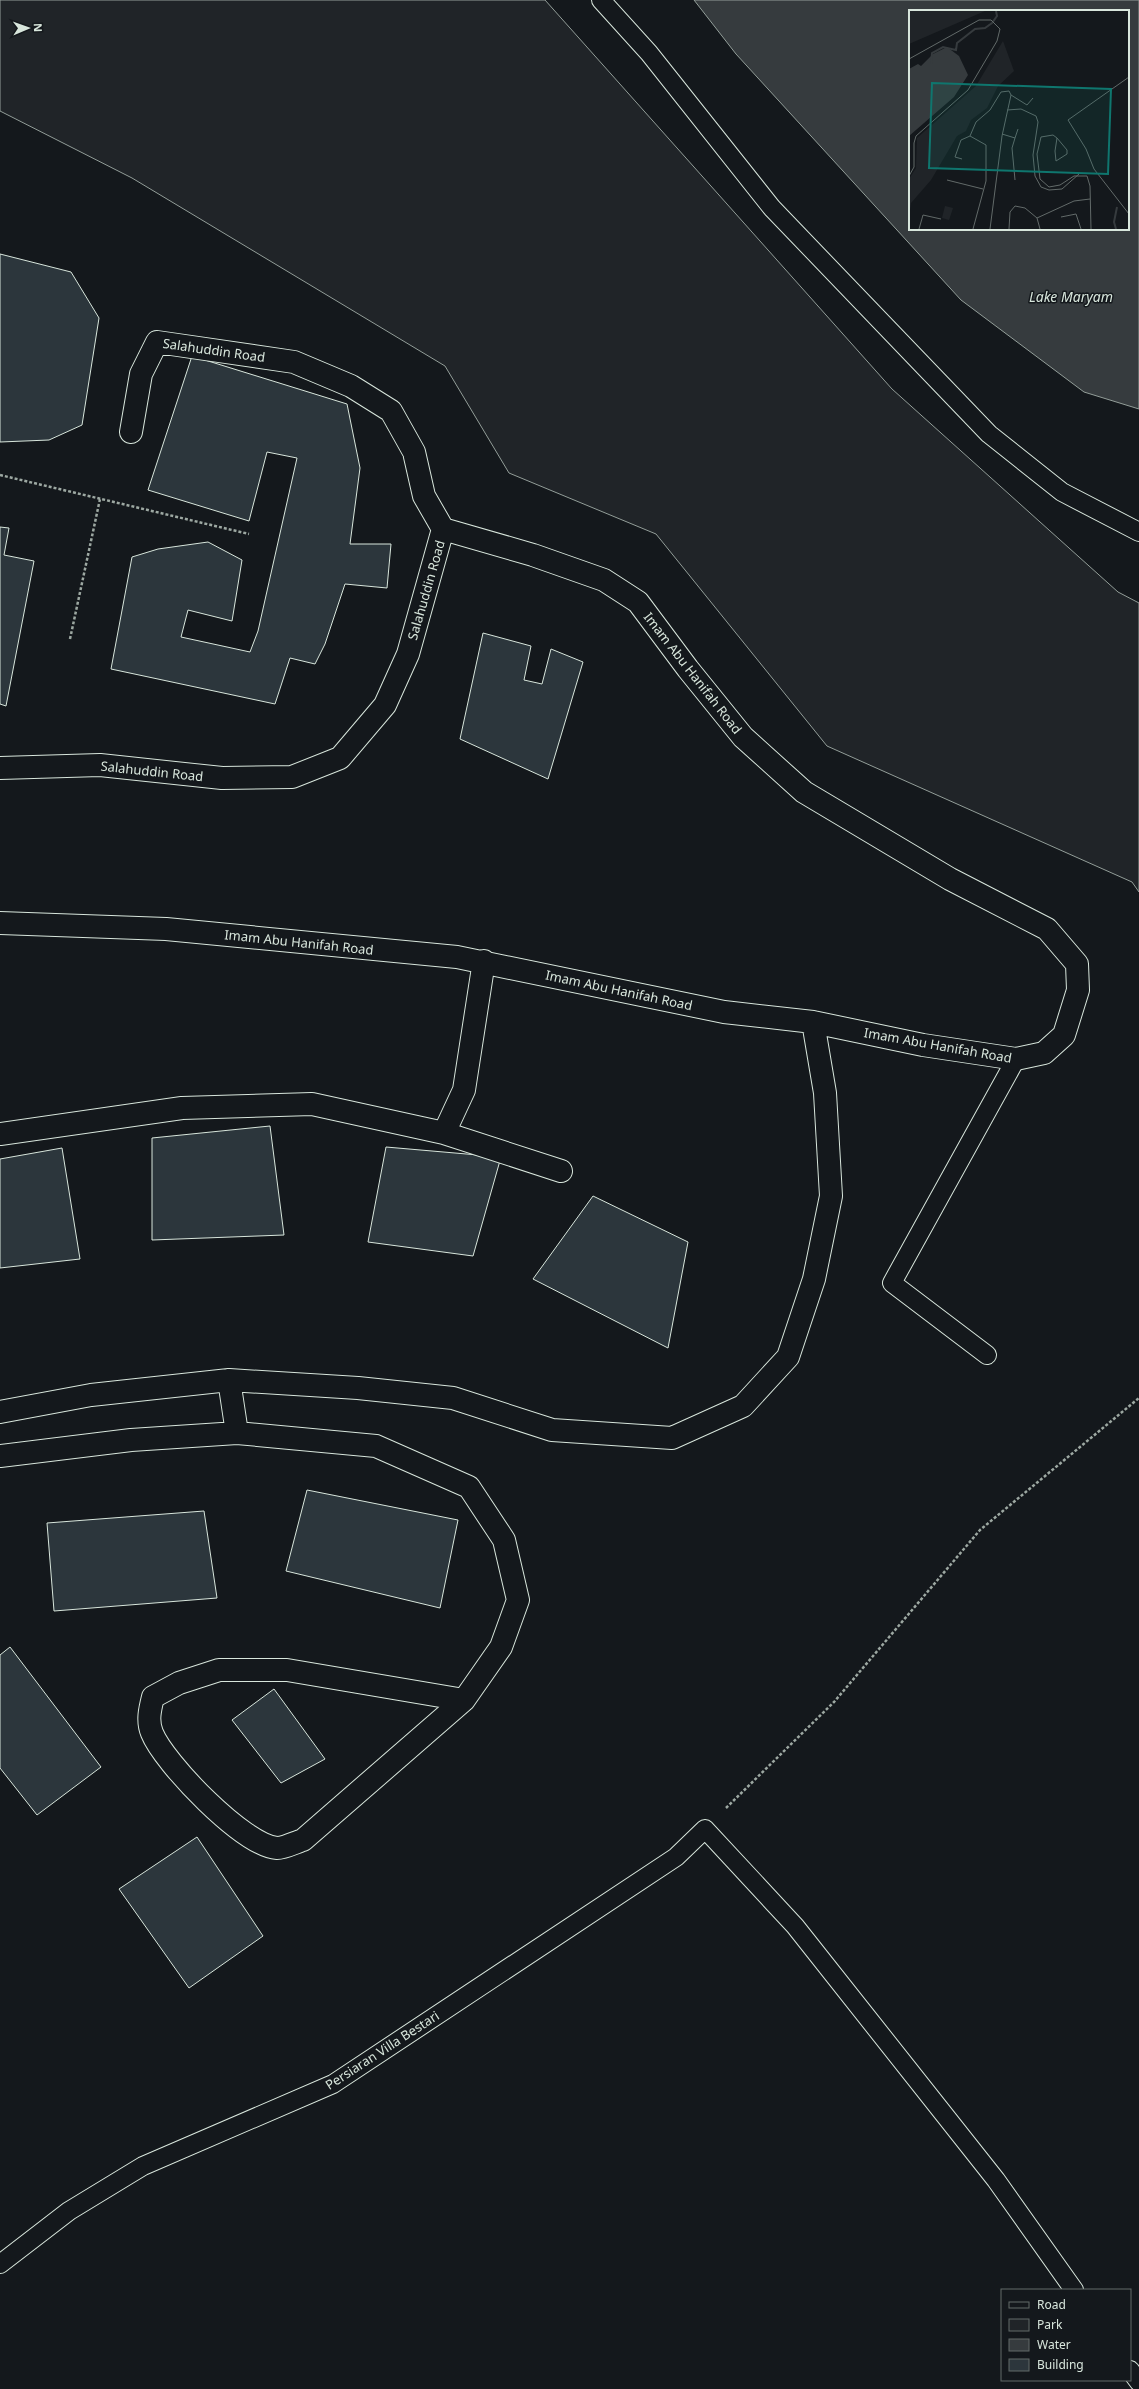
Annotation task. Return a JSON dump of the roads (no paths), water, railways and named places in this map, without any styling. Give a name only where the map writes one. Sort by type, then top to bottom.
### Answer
[{"type":"street","name":"Salahuddin Road","points":[[0,768],[100,765],[222,778],[292,777],[340,758],[385,706],[408,654],[443,529],[424,496],[414,452],[391,411],[351,386],[294,362],[158,342],[141,374],[131,432]]},
{"type":"street","name":"Imam Abu Hanifah Road","points":[[0,923],[166,929],[484,961],[724,1012],[813,1022],[923,1045],[1016,1059],[1044,1053],[1064,1035],[1078,990],[1077,964],[1047,929],[950,879],[804,792],[743,737],[688,669],[638,602],[604,580],[534,555],[443,529]]},
{"type":"street","points":[[444,1133],[464,1090],[484,961]]},
{"type":"street","points":[[0,1412],[91,1395],[230,1380],[358,1388],[453,1398],[552,1430],[672,1438],[743,1406],[788,1357],[814,1279],[832,1196],[825,1093],[813,1022]]},
{"type":"street","points":[[0,1134],[182,1108],[312,1104],[444,1133],[562,1171]]},
{"type":"street","points":[[230,1380],[236,1433]]},
{"type":"street","points":[[0,1456],[132,1440],[236,1433],[376,1446],[469,1487],[504,1540],[518,1600],[501,1647],[464,1700],[303,1840],[278,1848],[259,1842],[237,1828],[179,1773],[160,1750],[151,1732],[149,1713],[154,1698],[179,1683],[219,1670],[287,1670],[464,1700]]},
{"type":"lane","points":[[601,0],[648,53],[772,208],[989,434],[1062,492],[1139,532]]},
{"type":"lane","points":[[987,1355],[892,1283],[1016,1059]]},
{"type":"lane","name":"Persiaran Villa Bestari","points":[[0,2264],[69,2211],[142,2166],[333,2084],[676,1857],[705,1829],[795,1926],[996,2180],[1073,2289]]},
{"type":"lane","points":[[1131,2371],[1139,2382]]},
{"type":"water","name":"Lake Maryam","points":[[694,0],[1139,0],[1139,409],[1084,392],[961,300],[736,54]]}]
